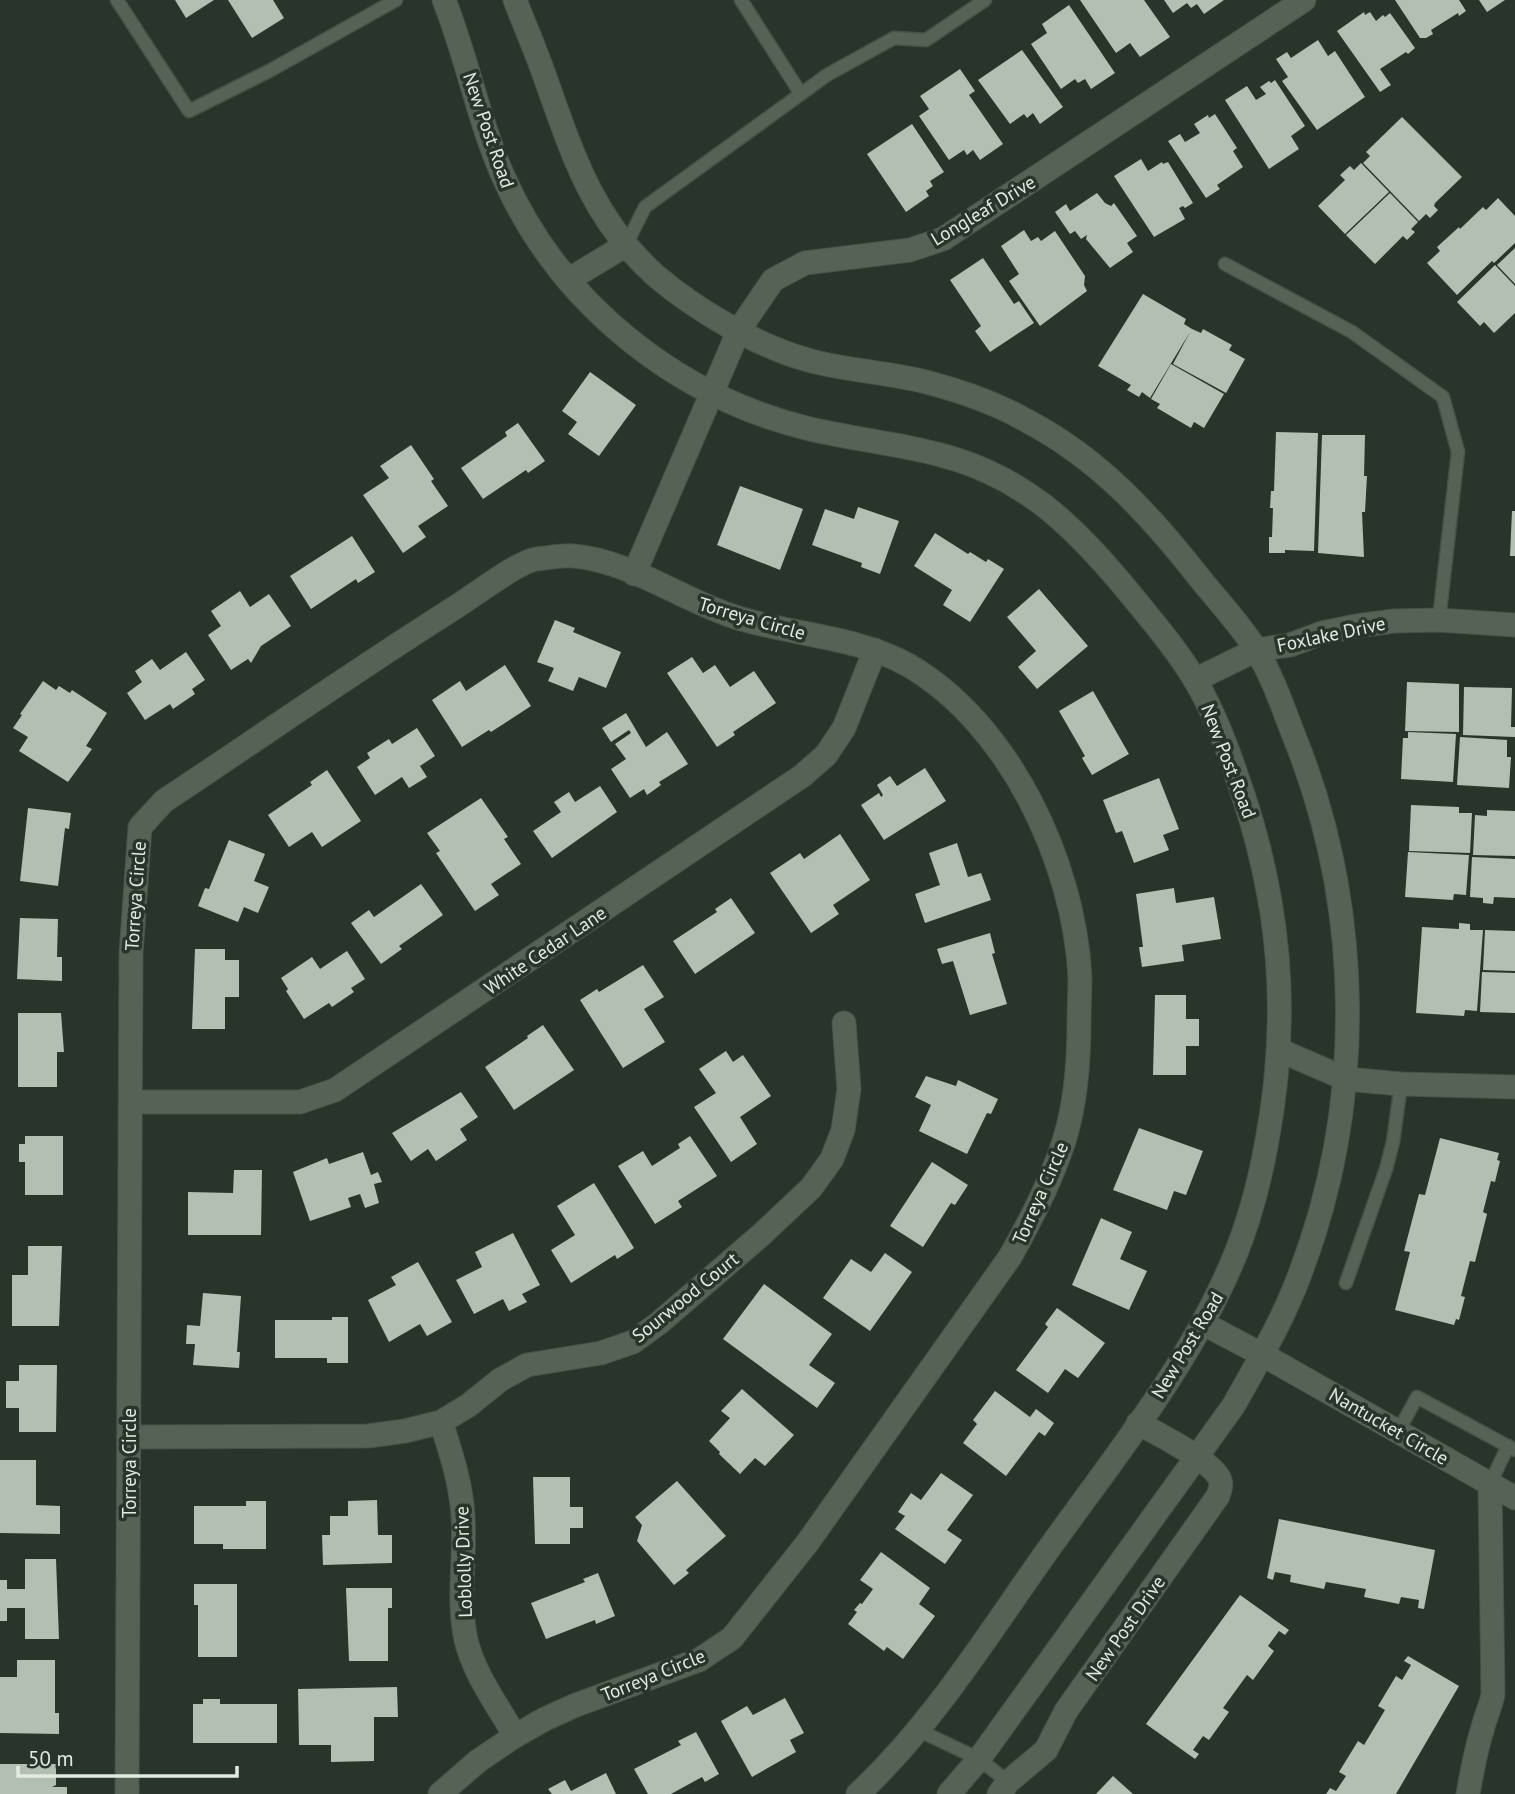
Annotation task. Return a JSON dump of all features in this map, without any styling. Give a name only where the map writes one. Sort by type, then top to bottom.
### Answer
[{"type":"street","name":"New Post Road","points":[[444,0],[500,171],[539,241],[589,304],[642,351],[680,377],[711,393],[748,409],[809,428],[919,448],[963,460],[1005,480],[1042,504],[1104,562],[1156,625],[1195,680],[1211,709],[1230,756],[1247,803],[1266,873],[1277,938],[1280,982],[1279,1050],[1274,1103],[1259,1179],[1237,1250],[1204,1324],[1138,1423],[965,1668],[918,1730],[882,1772],[858,1794]]},
{"type":"street","points":[[515,0],[569,147],[584,180],[601,212],[654,274],[695,307],[776,349],[810,361],[925,382],[991,404],[1027,420],[1092,463],[1147,514],[1256,650],[1308,771],[1333,863],[1347,987],[1346,1079],[1337,1141],[1315,1230],[1285,1310],[1234,1405],[1198,1458],[979,1759],[949,1794]]},
{"type":"street","name":"Longleaf Drive","points":[[634,574],[739,330],[773,280],[805,263],[910,250],[943,239],[1304,0]]},
{"type":"street","points":[[568,280],[626,244]]},
{"type":"street","name":"Torreya Circle","points":[[127,1794],[131,954],[140,827],[164,801],[430,623],[530,560],[570,556],[601,561],[707,608],[739,618],[875,650],[905,663],[958,701],[981,725],[1027,797],[1046,836],[1069,909],[1080,977],[1079,1054],[1065,1140],[1031,1219],[1010,1257],[808,1542],[732,1638],[699,1660],[545,1718],[478,1761],[440,1794]]},
{"type":"street","name":"Foxlake Drive","points":[[1195,680],[1256,650],[1290,645],[1322,633],[1356,626],[1394,621],[1439,620],[1515,625]]},
{"type":"street","name":"White Cedar Lane","points":[[131,1102],[300,1102],[335,1090],[802,776],[826,755],[844,728],[875,650]]},
{"type":"street","name":"Sourwood Court","points":[[129,1437],[368,1436],[405,1431],[441,1422],[469,1405],[500,1380],[527,1365],[601,1353],[633,1342],[659,1324],[761,1234],[811,1188],[832,1159],[843,1130],[849,1089],[844,1023]]},
{"type":"street","points":[[1279,1050],[1346,1079],[1401,1084],[1515,1087]]},
{"type":"street","name":"Nantucket Circle","points":[[1204,1324],[1263,1354],[1515,1498]]},
{"type":"street","name":"Loblolly Drive","points":[[441,1422],[458,1478],[463,1517],[462,1609],[467,1642],[482,1678],[515,1736]]},
{"type":"street","points":[[1138,1423],[1198,1458]]},
{"type":"street","name":"New Post Drive","points":[[1003,1788],[1046,1750],[1066,1711],[1219,1496],[1220,1478],[1198,1458]]},
{"type":"street","points":[[1468,1794],[1473,1761],[1493,1694],[1490,1484]]},
{"type":"lane","points":[[117,0],[190,111],[271,70],[396,0]]},
{"type":"lane","points":[[741,0],[801,94]]},
{"type":"lane","points":[[626,244],[645,207],[827,75],[894,38],[926,40],[985,0]]},
{"type":"lane","points":[[1225,264],[1352,332],[1443,397],[1458,452],[1439,620]]},
{"type":"lane","points":[[1346,1283],[1386,1169],[1393,1142],[1401,1084]]},
{"type":"lane","points":[[1398,1432],[1417,1397],[1511,1448],[1490,1484]]},
{"type":"lane","points":[[918,1730],[979,1759],[1003,1788]]},
{"type":"building","points":[[175,0],[214,0],[186,18]]},
{"type":"building","points":[[228,0],[273,0],[284,18],[252,38]]},
{"type":"building","points":[[1080,0],[1144,0],[1170,37],[1140,57],[1130,43],[1116,53]]},
{"type":"building","points":[[1164,0],[1224,0],[1204,14],[1197,4],[1191,8],[1187,3],[1173,13]]},
{"type":"building","points":[[1395,0],[1459,0],[1466,11],[1431,30],[1433,34],[1420,38]]},
{"type":"building","points":[[1479,0],[1505,0],[1487,12]]},
{"type":"building","points":[[1069,5],[1115,73],[1091,89],[1085,79],[1078,83],[1075,79],[1061,89],[1031,44],[1047,33],[1042,24]]},
{"type":"building","points":[[1364,12],[1365,15],[1370,12],[1376,21],[1390,13],[1415,48],[1380,69],[1391,85],[1380,92],[1337,31]]},
{"type":"building","points":[[1318,40],[1328,56],[1335,51],[1365,97],[1317,130],[1282,81],[1288,77],[1276,59],[1287,52],[1291,58]]},
{"type":"building","points":[[1022,50],[1063,107],[1040,124],[1033,113],[1027,118],[1024,114],[1010,124],[978,80]]},
{"type":"building","points":[[960,69],[975,91],[969,95],[1003,144],[980,160],[973,150],[967,155],[964,150],[949,160],[919,116],[929,109],[920,96]]},
{"type":"building","points":[[1275,80],[1305,126],[1291,136],[1299,149],[1269,169],[1225,100],[1247,86],[1256,100],[1266,94],[1260,87]]},
{"type":"building","points":[[1215,114],[1237,148],[1233,151],[1243,167],[1217,185],[1220,189],[1206,198],[1168,141],[1180,134],[1185,142],[1200,133],[1194,124],[1208,115],[1209,118]]},
{"type":"building","points":[[1402,117],[1462,177],[1435,203],[1434,206],[1438,210],[1430,218],[1426,214],[1419,221],[1363,163],[1370,156],[1366,152]]},
{"type":"building","points":[[912,124],[944,172],[930,181],[933,186],[926,191],[929,196],[906,212],[867,154]]},
{"type":"building","points":[[1141,159],[1148,171],[1162,162],[1168,162],[1193,203],[1179,208],[1185,219],[1154,237],[1114,176]]},
{"type":"building","points":[[1361,163],[1389,192],[1345,234],[1318,206],[1345,180],[1340,175],[1350,166],[1354,170]]},
{"type":"building","points":[[1097,193],[1105,203],[1111,206],[1114,203],[1137,236],[1127,243],[1133,252],[1110,268],[1086,239],[1087,235],[1081,239],[1075,231],[1070,234],[1055,212],[1066,204],[1070,211]]},
{"type":"building","points":[[1390,193],[1418,222],[1411,229],[1415,232],[1407,240],[1403,236],[1375,264],[1346,235]]},
{"type":"building","points":[[1498,198],[1515,216],[1515,243],[1457,295],[1427,263],[1440,251],[1437,247],[1483,207],[1486,210]]},
{"type":"building","points":[[1024,230],[1031,241],[1038,237],[1041,241],[1055,231],[1085,276],[1084,285],[1087,291],[1040,326],[1009,281],[1019,274],[1001,246]]},
{"type":"building","points":[[1515,248],[1515,284],[1497,265]]},
{"type":"building","points":[[983,258],[1014,304],[1019,301],[1034,323],[990,352],[975,331],[981,326],[950,280]]},
{"type":"building","points":[[1495,265],[1515,286],[1515,313],[1494,333],[1484,322],[1480,326],[1457,302]]},
{"type":"building","points":[[1143,294],[1186,319],[1184,324],[1192,329],[1201,333],[1203,329],[1232,345],[1229,350],[1245,359],[1226,393],[1173,364],[1190,332],[1150,398],[1142,392],[1139,397],[1127,390],[1131,385],[1098,366]]},
{"type":"building","points":[[1171,364],[1224,394],[1204,428],[1194,422],[1191,428],[1157,408],[1160,404],[1151,399]]},
{"type":"building","points":[[590,372],[636,405],[599,456],[568,434],[577,422],[562,411]]},
{"type":"building","points":[[518,423],[545,461],[528,473],[526,470],[483,499],[461,468],[507,436],[505,432]]},
{"type":"building","points":[[1276,432],[1318,433],[1314,551],[1285,550],[1285,553],[1269,553]]},
{"type":"building","points":[[1322,435],[1365,435],[1364,476],[1367,476],[1365,512],[1362,512],[1364,557],[1318,553]]},
{"type":"building","points":[[411,445],[448,506],[418,526],[426,537],[403,553],[363,495],[389,478],[380,466]]},
{"type":"building","points":[[740,486],[803,509],[780,570],[717,545]]},
{"type":"building","points":[[858,507],[899,521],[880,574],[861,567],[862,563],[812,545],[825,509],[854,519]]},
{"type":"building","points":[[1512,511],[1515,511],[1515,556],[1510,556]]},
{"type":"building","points":[[935,533],[968,554],[970,552],[986,562],[988,559],[1004,569],[970,622],[943,605],[952,590],[914,566]]},
{"type":"building","points":[[352,536],[375,572],[358,583],[356,579],[311,609],[290,576]]},
{"type":"building","points":[[1039,589],[1088,646],[1037,689],[1018,667],[1036,651],[1007,617]]},
{"type":"building","points":[[240,591],[250,607],[269,594],[291,626],[261,646],[251,663],[248,659],[231,670],[208,635],[221,626],[211,611]]},
{"type":"building","points":[[555,620],[575,628],[573,632],[621,652],[606,688],[579,677],[573,691],[548,681],[554,668],[537,662]]},
{"type":"building","points":[[186,652],[205,680],[192,689],[195,694],[173,709],[170,704],[145,720],[127,693],[142,682],[135,671],[152,659],[160,670]]},
{"type":"building","points":[[692,657],[703,673],[715,665],[730,687],[754,671],[776,703],[733,732],[735,735],[717,747],[667,673]]},
{"type":"building","points":[[505,665],[531,706],[462,747],[432,700],[460,681],[466,691]]},
{"type":"building","points":[[43,681],[56,690],[59,686],[70,693],[72,690],[107,713],[86,746],[92,749],[68,782],[19,751],[28,737],[13,728]]},
{"type":"building","points":[[1407,682],[1459,684],[1459,732],[1405,731]]},
{"type":"building","points":[[1464,687],[1512,688],[1511,727],[1515,727],[1515,737],[1463,735]]},
{"type":"building","points":[[1093,691],[1129,754],[1092,775],[1082,758],[1085,756],[1059,711]]},
{"type":"building","points":[[626,713],[646,747],[667,732],[688,764],[659,782],[661,785],[647,795],[644,789],[630,798],[611,769],[626,759],[615,744],[631,733],[629,730],[611,742],[602,728]]},
{"type":"building","points":[[417,728],[435,756],[420,766],[427,777],[409,788],[402,777],[375,795],[357,767],[370,758],[367,753],[389,739],[392,744]]},
{"type":"building","points":[[1408,732],[1456,734],[1453,782],[1401,779],[1403,738],[1408,738]]},
{"type":"building","points":[[1460,737],[1507,740],[1507,757],[1511,757],[1509,788],[1457,785]]},
{"type":"building","points":[[925,768],[946,801],[884,840],[861,805],[879,793],[881,797],[883,795],[877,785],[890,776],[897,786]]},
{"type":"building","points":[[327,770],[361,821],[322,847],[312,832],[289,847],[268,815],[312,785],[310,782]]},
{"type":"building","points":[[1159,778],[1179,829],[1163,835],[1169,850],[1134,863],[1122,831],[1116,833],[1103,800]]},
{"type":"building","points":[[600,786],[617,812],[552,858],[533,831],[561,812],[554,802],[569,792],[575,802]]},
{"type":"building","points":[[481,798],[508,837],[504,839],[521,864],[491,884],[499,895],[475,911],[436,853],[440,851],[427,833]]},
{"type":"building","points":[[1411,805],[1459,807],[1459,813],[1472,813],[1470,853],[1409,851]]},
{"type":"building","points":[[28,808],[71,813],[69,829],[65,828],[58,886],[20,881]]},
{"type":"building","points":[[1487,810],[1515,811],[1515,856],[1473,855],[1475,815],[1487,816]]},
{"type":"building","points":[[840,834],[870,880],[833,905],[839,914],[811,933],[770,873],[800,853],[804,859]]},
{"type":"building","points":[[229,840],[265,854],[254,881],[269,887],[258,913],[244,907],[238,922],[198,906],[205,888],[209,889]]},
{"type":"building","points":[[957,843],[968,877],[981,873],[991,900],[925,923],[915,894],[940,885],[929,853]]},
{"type":"building","points":[[1408,852],[1469,855],[1466,895],[1454,894],[1453,900],[1405,897]]},
{"type":"building","points":[[1472,857],[1515,859],[1515,898],[1494,897],[1493,904],[1483,903],[1483,898],[1470,897]]},
{"type":"building","points":[[421,884],[443,915],[399,946],[402,949],[381,964],[351,923],[369,910],[374,917]]},
{"type":"building","points":[[1174,888],[1176,903],[1214,897],[1221,939],[1182,945],[1184,961],[1142,967],[1139,947],[1143,947],[1136,894]]},
{"type":"building","points":[[731,898],[755,933],[695,974],[673,941],[717,912],[715,909]]},
{"type":"building","points":[[20,918],[58,919],[57,957],[62,957],[62,981],[17,979]]},
{"type":"building","points":[[1459,923],[1470,924],[1470,930],[1483,930],[1477,1011],[1465,1010],[1464,1016],[1416,1013],[1422,927],[1459,929]]},
{"type":"building","points":[[1485,930],[1515,931],[1515,971],[1483,970]]},
{"type":"building","points":[[990,933],[995,953],[992,954],[1007,1004],[970,1015],[953,961],[942,964],[937,949]]},
{"type":"building","points":[[195,949],[225,949],[225,960],[239,960],[239,997],[225,997],[225,1029],[192,1029]]},
{"type":"building","points":[[347,951],[365,979],[351,988],[354,992],[332,1007],[329,1003],[304,1019],[281,978],[312,957],[320,969]]},
{"type":"building","points":[[643,965],[664,997],[644,1009],[665,1042],[623,1068],[580,1000],[597,989],[599,992]]},
{"type":"building","points":[[1482,972],[1515,973],[1515,1013],[1480,1012]]},
{"type":"building","points":[[1155,995],[1186,995],[1186,1019],[1199,1019],[1199,1046],[1186,1046],[1186,1075],[1153,1075]]},
{"type":"building","points":[[18,1013],[61,1013],[64,1052],[57,1052],[57,1087],[18,1087]]},
{"type":"building","points":[[543,1025],[574,1070],[514,1110],[485,1067]]},
{"type":"building","points":[[726,1051],[733,1062],[743,1055],[771,1096],[740,1117],[757,1144],[731,1162],[694,1107],[716,1093],[699,1069]]},
{"type":"building","points":[[926,1076],[956,1086],[958,1080],[998,1099],[991,1114],[987,1113],[967,1154],[919,1131],[931,1105],[915,1097]]},
{"type":"building","points":[[461,1092],[478,1117],[460,1129],[467,1140],[436,1161],[428,1149],[411,1161],[392,1133]]},
{"type":"building","points":[[1139,1128],[1203,1151],[1186,1195],[1174,1191],[1167,1210],[1113,1190]]},
{"type":"building","points":[[25,1136],[63,1136],[63,1195],[25,1195],[25,1162],[19,1162],[19,1144],[25,1144]]},
{"type":"building","points":[[690,1136],[717,1176],[678,1201],[682,1207],[655,1224],[618,1166],[643,1151],[652,1166],[680,1148],[678,1144]]},
{"type":"building","points":[[1440,1138],[1499,1153],[1497,1160],[1500,1161],[1495,1182],[1491,1181],[1483,1212],[1487,1214],[1475,1262],[1470,1261],[1461,1296],[1465,1297],[1459,1320],[1456,1319],[1454,1325],[1395,1310],[1410,1252],[1404,1251],[1419,1194],[1425,1195]]},
{"type":"building","points":[[363,1152],[371,1175],[378,1172],[382,1182],[374,1184],[379,1203],[365,1208],[360,1194],[348,1198],[351,1207],[310,1221],[293,1172],[327,1158],[329,1164]]},
{"type":"building","points":[[932,1162],[968,1185],[955,1205],[951,1203],[923,1247],[890,1226]]},
{"type":"building","points":[[234,1170],[262,1170],[261,1235],[188,1235],[188,1192],[233,1193]]},
{"type":"building","points":[[594,1183],[634,1248],[617,1259],[615,1255],[571,1283],[551,1250],[575,1235],[557,1206]]},
{"type":"building","points":[[1101,1218],[1132,1232],[1120,1259],[1147,1271],[1129,1310],[1072,1285]]},
{"type":"building","points":[[513,1233],[540,1285],[522,1294],[527,1302],[509,1311],[503,1299],[474,1314],[456,1280],[482,1267],[475,1252]]},
{"type":"building","points":[[28,1246],[62,1246],[59,1326],[12,1326],[12,1275],[28,1275]]},
{"type":"building","points":[[885,1253],[912,1272],[870,1331],[823,1298],[851,1259],[871,1272]]},
{"type":"building","points":[[418,1262],[452,1322],[427,1336],[420,1324],[389,1342],[368,1300],[396,1285],[391,1277]]},
{"type":"building","points":[[764,1284],[832,1334],[809,1365],[835,1383],[817,1408],[723,1339]]},
{"type":"building","points":[[203,1293],[241,1296],[237,1352],[240,1352],[239,1368],[193,1365],[195,1344],[186,1344],[187,1325],[200,1326]]},
{"type":"building","points":[[1057,1308],[1105,1343],[1078,1378],[1065,1369],[1048,1393],[1016,1370],[1048,1327],[1045,1324]]},
{"type":"building","points":[[332,1317],[348,1317],[348,1363],[327,1363],[327,1358],[275,1358],[275,1320],[332,1320]]},
{"type":"building","points":[[19,1365],[57,1365],[56,1432],[19,1432],[19,1408],[6,1408],[6,1381],[19,1381]]},
{"type":"building","points":[[742,1389],[794,1435],[765,1466],[755,1458],[740,1474],[709,1441],[730,1418],[721,1411]]},
{"type":"building","points":[[995,1391],[1030,1417],[1036,1409],[1054,1423],[1045,1436],[1039,1432],[1006,1476],[963,1443],[977,1424],[973,1420]]},
{"type":"building","points":[[0,1460],[36,1460],[36,1505],[60,1506],[60,1534],[0,1533]]},
{"type":"building","points":[[941,1473],[973,1495],[947,1530],[962,1540],[945,1564],[895,1529],[905,1516],[898,1512],[911,1493],[921,1500]]},
{"type":"building","points":[[533,1477],[570,1477],[570,1507],[583,1507],[583,1528],[570,1528],[570,1544],[535,1544]]},
{"type":"building","points":[[677,1481],[726,1536],[686,1570],[689,1573],[674,1585],[637,1541],[642,1525],[635,1517]]},
{"type":"building","points":[[377,1500],[378,1535],[392,1535],[392,1563],[323,1565],[322,1535],[330,1535],[330,1516],[348,1516],[348,1501]]},
{"type":"building","points":[[246,1501],[266,1501],[266,1549],[223,1549],[223,1544],[194,1544],[194,1506],[246,1506]]},
{"type":"building","points":[[1279,1519],[1435,1550],[1424,1609],[1418,1608],[1419,1600],[1401,1597],[1399,1604],[1364,1597],[1366,1589],[1326,1582],[1324,1589],[1290,1582],[1291,1575],[1275,1572],[1273,1580],[1267,1578]]},
{"type":"building","points":[[881,1552],[930,1588],[919,1604],[935,1616],[903,1659],[887,1647],[884,1651],[848,1624],[857,1612],[854,1610],[873,1589],[860,1580]]},
{"type":"building","points":[[25,1559],[56,1559],[59,1639],[25,1639],[25,1608],[7,1608],[7,1621],[0,1621],[0,1580],[7,1580],[7,1589],[25,1589]]},
{"type":"building","points":[[598,1573],[615,1616],[596,1624],[595,1620],[546,1639],[531,1603],[585,1582],[583,1579]]},
{"type":"building","points":[[194,1584],[237,1584],[237,1657],[198,1657],[198,1605],[194,1605]]},
{"type":"building","points":[[346,1588],[392,1588],[392,1608],[388,1608],[388,1661],[349,1661]]},
{"type":"building","points":[[1240,1595],[1289,1630],[1285,1635],[1279,1631],[1268,1646],[1274,1651],[1253,1680],[1247,1675],[1223,1708],[1229,1712],[1209,1740],[1203,1736],[1193,1750],[1199,1754],[1195,1759],[1146,1724]]},
{"type":"building","points":[[1408,1656],[1459,1686],[1396,1794],[1326,1794],[1330,1788],[1336,1791],[1346,1776],[1339,1772],[1358,1741],[1364,1745],[1385,1710],[1378,1706],[1396,1676],[1402,1680],[1411,1665],[1404,1661]]},
{"type":"building","points":[[17,1660],[55,1660],[55,1713],[59,1713],[59,1734],[0,1733],[0,1677],[17,1677]]},
{"type":"building","points":[[397,1687],[398,1717],[374,1717],[374,1761],[331,1762],[331,1745],[299,1745],[298,1689]]},
{"type":"building","points":[[785,1698],[804,1733],[790,1740],[796,1752],[752,1777],[721,1721],[747,1706],[753,1715]]},
{"type":"building","points":[[203,1699],[220,1699],[220,1704],[277,1704],[277,1743],[193,1743],[193,1704],[203,1704]]},
{"type":"building","points":[[696,1732],[719,1774],[705,1782],[702,1777],[671,1794],[648,1794],[634,1769],[681,1745],[678,1741]]},
{"type":"building","points":[[0,1764],[56,1764],[56,1785],[52,1787],[67,1787],[67,1794],[0,1794]]},
{"type":"building","points":[[606,1773],[616,1794],[552,1794],[548,1789],[565,1780],[571,1791]]},
{"type":"building","points":[[1113,1776],[1133,1794],[1096,1794]]}]
